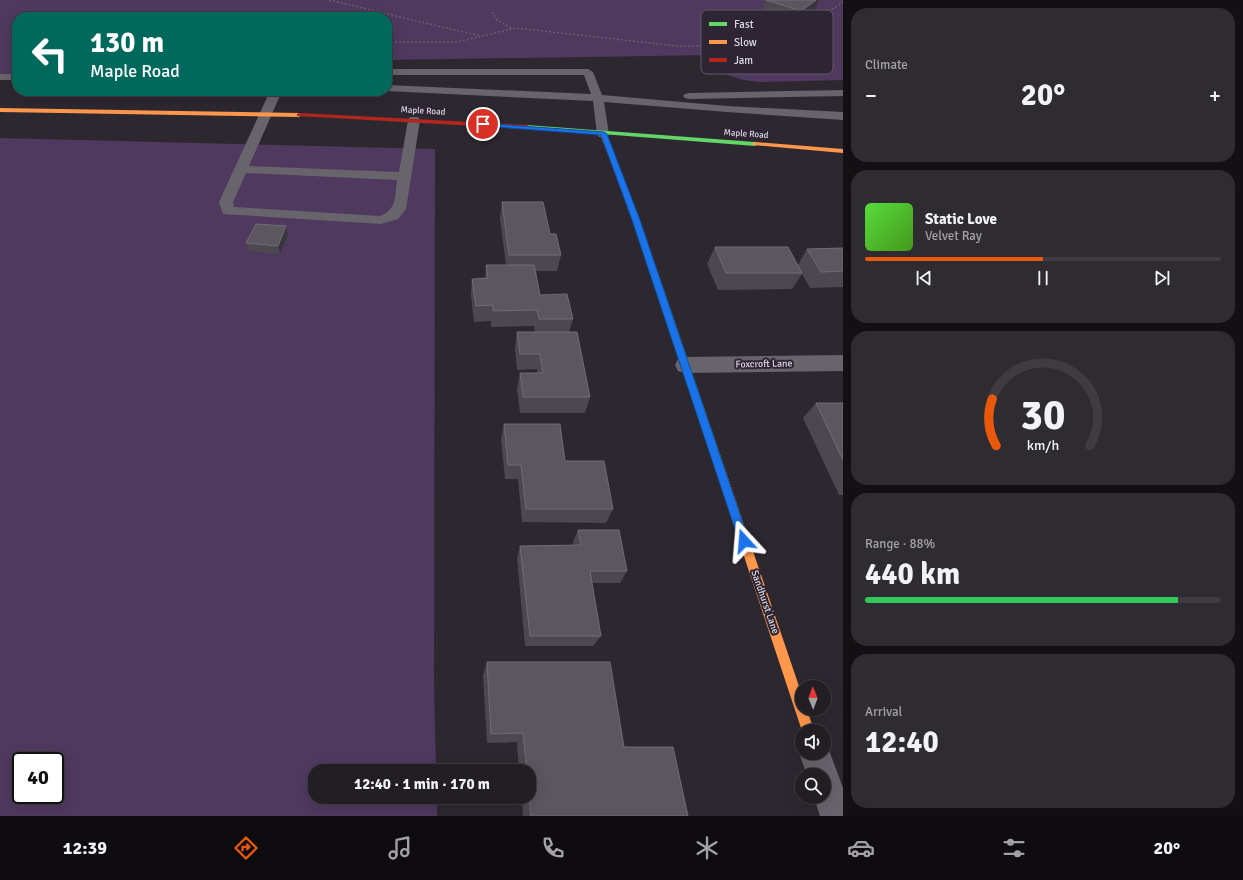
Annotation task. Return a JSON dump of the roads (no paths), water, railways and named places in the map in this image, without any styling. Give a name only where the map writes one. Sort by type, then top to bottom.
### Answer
[{"type":"main road","name":"Maple Road","points":[[0,110],[267,114],[414,120],[843,151]]},
{"type":"main road","name":"Sandhurst Lane","points":[[604,134],[636,220],[806,724]]},
{"type":"street","name":"Foxcroft Lane","points":[[685,365],[843,363]]},
{"type":"street","points":[[831,801],[836,816]]},
{"type":"lane","points":[[392,72],[584,70],[588,72],[598,98],[604,134]]},
{"type":"lane","points":[[0,77],[12,77]]},
{"type":"lane","points":[[392,88],[598,98],[727,109],[843,116]]},
{"type":"lane","points":[[598,98],[843,93]]},
{"type":"lane","points":[[274,96],[226,202],[228,211],[381,220],[393,216],[399,209],[414,120]]},
{"type":"lane","points":[[240,169],[404,176]]}]
